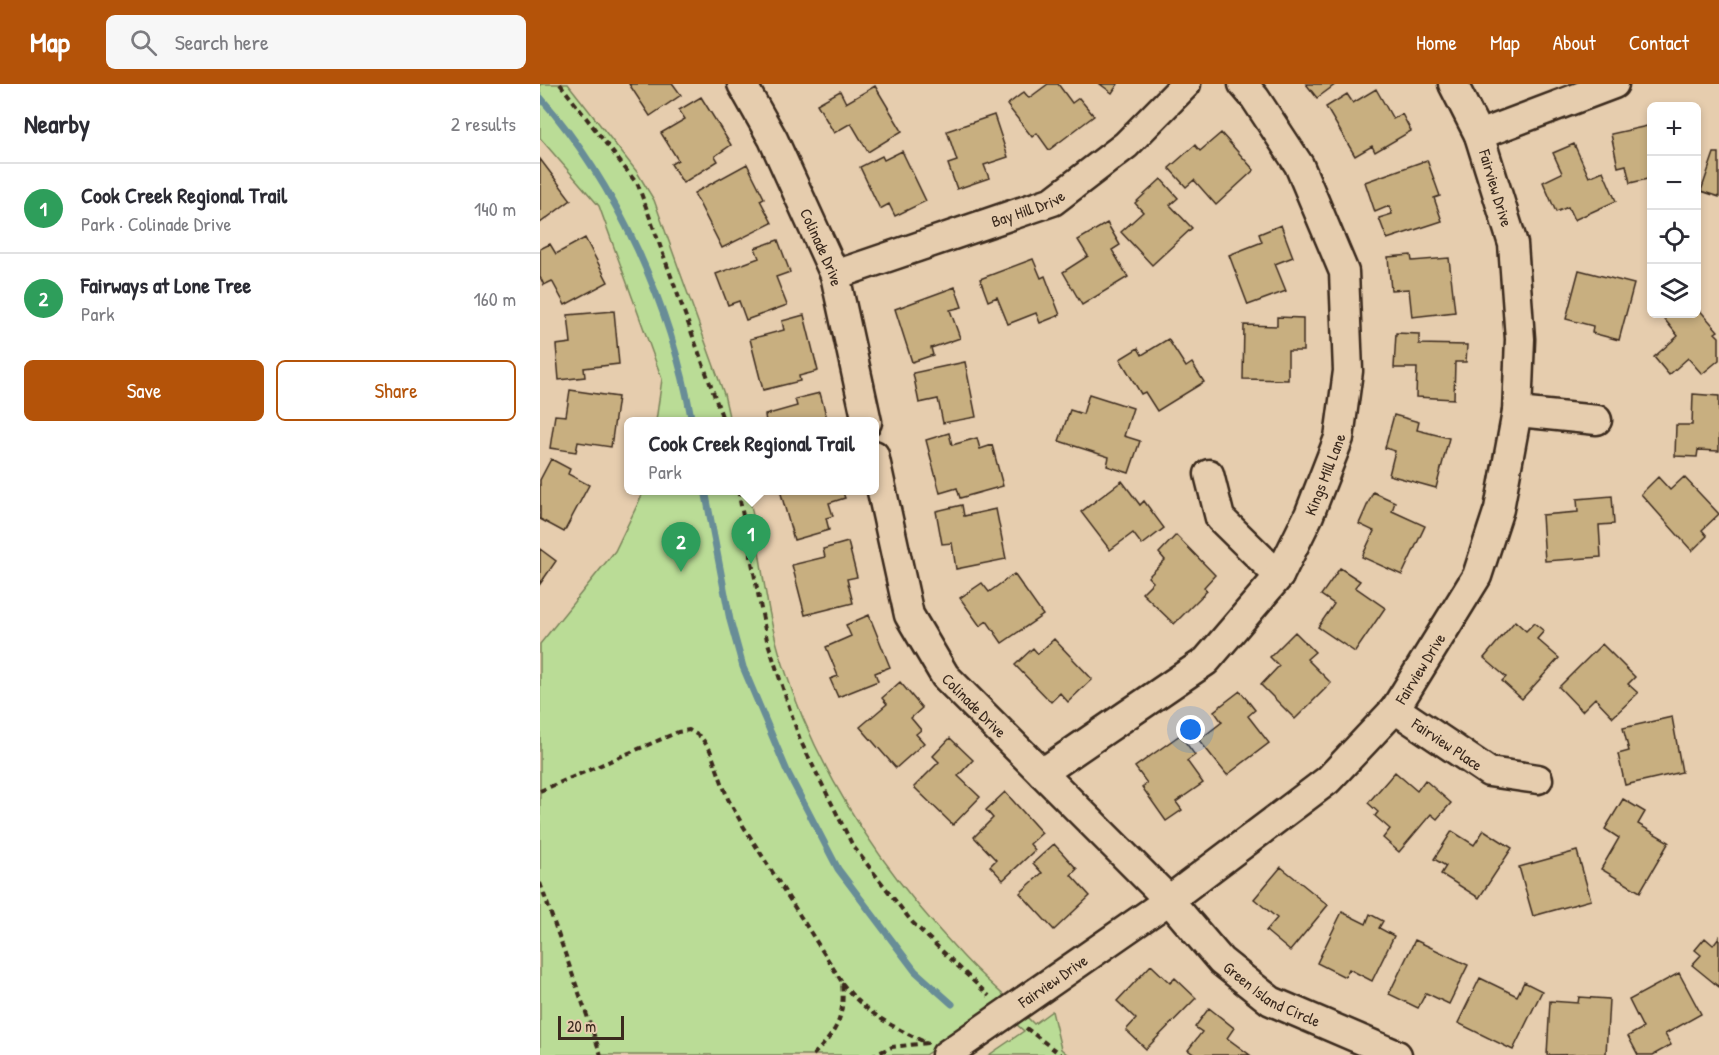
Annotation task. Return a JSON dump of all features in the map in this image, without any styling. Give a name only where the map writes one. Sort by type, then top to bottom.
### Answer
[{"type":"street","name":"Colinade Drive","points":[[742,84],[773,140],[834,275],[866,417]]},
{"type":"street","name":"Bay Hill Drive","points":[[834,275],[1053,201],[1126,145],[1186,84]]},
{"type":"street","name":"Kings Mill Lane","points":[[1042,773],[1206,662],[1279,576],[1309,515],[1339,438],[1348,371],[1344,272],[1299,165],[1255,98],[1243,84]]},
{"type":"street","name":"Fairview Drive","points":[[946,1055],[1169,900],[1328,780],[1395,709],[1477,576],[1498,509],[1517,412],[1520,339],[1513,244],[1479,135],[1453,84]]},
{"type":"street","points":[[1479,135],[1614,84]]},
{"type":"street","points":[[1517,412],[1597,420]]},
{"type":"street","points":[[1209,474],[1220,518],[1279,576]]},
{"type":"street","name":"Colinade Drive","points":[[879,478],[909,615],[945,676],[1169,900]]},
{"type":"street","name":"Fairview Place","points":[[1395,709],[1489,772],[1538,779]]},
{"type":"street","name":"Green Island Circle","points":[[1169,900],[1221,961],[1270,1001],[1397,1055]]},
{"type":"path","points":[[560,84],[638,185],[722,417]]},
{"type":"path","points":[[739,495],[767,640],[800,740],[853,846],[912,922],[1005,1013],[1061,1055]]},
{"type":"path","points":[[540,791],[678,732],[689,730],[701,736],[710,750],[737,816],[852,996],[871,1012],[927,1043],[892,1047],[874,1055]]},
{"type":"path","points":[[540,883],[601,1055]]},
{"type":"path","points":[[813,1055],[835,1029],[844,1006],[842,982]]},
{"type":"green space","points":[[540,84],[568,84],[637,172],[654,200],[724,394],[729,417],[657,417],[662,379],[599,206],[540,138]]},
{"type":"green space","points":[[642,495],[749,495],[771,621],[783,664],[798,705],[834,782],[880,855],[933,923],[970,964],[1034,1024],[1052,1011],[1061,1049],[1068,1055],[989,1055],[1024,1031],[995,1006],[925,1055],[540,1055],[540,644],[615,551]]},
{"type":"building","points":[[629,84],[673,84],[681,95],[650,116]]},
{"type":"building","points":[[1048,84],[1058,84],[1072,103],[1079,98],[1094,116],[1049,150],[1037,133],[1032,137],[1007,105],[1024,92],[1029,98]]},
{"type":"building","points":[[1100,84],[1118,84],[1112,93]]},
{"type":"building","points":[[1306,84],[1336,84],[1317,98]]},
{"type":"building","points":[[875,86],[902,131],[868,152],[851,123],[834,133],[817,104],[840,91],[846,103]]},
{"type":"building","points":[[1376,89],[1393,119],[1402,114],[1411,131],[1375,152],[1372,146],[1355,156],[1326,107],[1347,94],[1353,103]]},
{"type":"building","points":[[701,97],[731,145],[715,156],[718,161],[683,183],[671,164],[678,160],[661,133],[685,119],[679,110]]},
{"type":"building","points":[[994,115],[1008,157],[984,165],[989,178],[957,189],[948,164],[957,161],[947,131]]},
{"type":"building","points":[[1647,126],[1647,179],[1630,183],[1626,165],[1618,167],[1611,134]]},
{"type":"building","points":[[1221,133],[1254,170],[1216,205],[1194,180],[1186,187],[1169,168],[1195,145],[1200,151]]},
{"type":"building","points":[[1574,144],[1589,177],[1603,171],[1616,201],[1574,220],[1568,207],[1556,212],[1543,182],[1562,173],[1553,153]]},
{"type":"building","points":[[902,151],[926,201],[895,216],[889,204],[880,209],[860,167],[882,156],[884,160]]},
{"type":"building","points":[[1714,153],[1719,153],[1719,197],[1701,191]]},
{"type":"building","points":[[540,159],[571,200],[540,223]]},
{"type":"building","points":[[1427,160],[1440,196],[1434,198],[1442,221],[1387,239],[1379,218],[1392,214],[1389,206],[1375,212],[1365,182]]},
{"type":"building","points":[[747,164],[764,198],[760,200],[772,223],[722,248],[694,193]]},
{"type":"building","points":[[1161,179],[1178,198],[1170,205],[1192,228],[1152,265],[1121,232],[1143,212],[1135,203]]},
{"type":"building","points":[[1107,223],[1120,245],[1112,250],[1128,277],[1082,305],[1063,272],[1088,256],[1078,240]]},
{"type":"building","points":[[1281,225],[1293,257],[1275,264],[1286,291],[1248,305],[1229,255],[1262,242],[1259,234]]},
{"type":"building","points":[[585,238],[608,282],[565,305],[552,281],[544,285],[540,277],[540,249],[550,244],[556,254]]},
{"type":"building","points":[[778,240],[790,272],[776,277],[787,305],[746,320],[739,301],[728,305],[716,274],[759,258],[755,248]]},
{"type":"building","points":[[1411,255],[1412,261],[1449,258],[1455,312],[1412,317],[1409,289],[1391,290],[1388,257]]},
{"type":"building","points":[[1033,259],[1041,278],[1045,276],[1060,315],[1040,323],[1036,313],[1008,324],[997,297],[988,301],[980,279]]},
{"type":"building","points":[[1579,270],[1634,284],[1619,340],[1592,333],[1593,326],[1566,319]]},
{"type":"building","points":[[955,287],[962,307],[950,310],[960,338],[931,348],[933,355],[912,362],[895,309]]},
{"type":"building","points":[[614,311],[619,364],[584,368],[585,377],[559,380],[556,345],[571,343],[568,315]]},
{"type":"building","points":[[1701,312],[1718,331],[1715,333],[1719,337],[1719,360],[1702,374],[1688,358],[1669,375],[1654,357],[1678,336],[1663,318],[1701,318]]},
{"type":"building","points":[[804,315],[818,371],[799,376],[800,381],[763,390],[750,339],[784,330],[782,321]]},
{"type":"building","points":[[1277,317],[1303,318],[1303,351],[1288,351],[1288,380],[1243,379],[1244,325],[1277,326]]},
{"type":"building","points":[[1396,333],[1419,334],[1419,344],[1467,345],[1466,362],[1455,362],[1454,399],[1416,397],[1417,368],[1394,368]]},
{"type":"building","points":[[1168,339],[1186,367],[1192,363],[1204,382],[1157,411],[1145,392],[1141,394],[1120,359],[1138,348],[1142,355]]},
{"type":"building","points":[[965,362],[976,417],[943,423],[938,399],[919,403],[913,373]]},
{"type":"building","points":[[570,390],[618,397],[611,447],[578,442],[576,452],[550,448],[555,415],[566,416]]},
{"type":"building","points":[[820,393],[827,417],[765,417],[765,415],[797,406],[795,399]]},
{"type":"building","points":[[1089,394],[1133,408],[1124,436],[1140,441],[1129,473],[1107,466],[1109,457],[1059,441],[1070,410],[1083,414]]},
{"type":"building","points":[[1693,394],[1719,396],[1719,451],[1698,450],[1697,457],[1675,456],[1676,425],[1692,425]]},
{"type":"building","points":[[1394,415],[1419,422],[1417,430],[1449,438],[1436,488],[1389,475],[1395,451],[1385,448]]},
{"type":"building","points":[[949,433],[952,445],[977,438],[980,449],[992,445],[1003,486],[960,498],[957,488],[940,493],[926,440]]},
{"type":"building","points":[[551,459],[570,469],[568,474],[589,485],[564,532],[540,519],[540,480]]},
{"type":"building","points":[[1658,477],[1670,490],[1684,477],[1719,514],[1702,530],[1707,536],[1692,551],[1641,494]]},
{"type":"building","points":[[1122,481],[1140,505],[1144,501],[1164,528],[1142,545],[1133,533],[1110,550],[1081,512]]},
{"type":"building","points":[[1373,492],[1395,502],[1392,511],[1425,526],[1402,575],[1362,557],[1374,531],[1359,524]]},
{"type":"building","points":[[781,495],[844,495],[845,498],[829,503],[833,516],[826,518],[829,530],[794,540]]},
{"type":"building","points":[[1612,496],[1614,524],[1599,525],[1601,557],[1545,561],[1542,515],[1578,512],[1577,499]]},
{"type":"building","points":[[962,505],[964,516],[996,509],[1006,559],[956,569],[952,543],[942,544],[936,511]]},
{"type":"building","points":[[1176,535],[1215,575],[1204,587],[1207,591],[1174,624],[1142,593],[1153,582],[1148,577],[1165,560],[1159,553]]},
{"type":"building","points":[[848,542],[857,577],[847,579],[853,603],[805,615],[792,565],[825,557],[823,549]]},
{"type":"building","points":[[540,549],[556,561],[540,584]]},
{"type":"building","points":[[1340,568],[1360,581],[1355,587],[1385,608],[1355,652],[1318,627],[1334,604],[1321,595]]},
{"type":"building","points":[[1014,574],[1043,615],[1002,643],[987,621],[980,626],[960,598],[982,583],[989,592]]},
{"type":"building","points":[[869,615],[890,667],[875,673],[878,681],[838,697],[830,679],[838,676],[826,647],[851,636],[846,625]]},
{"type":"building","points":[[1515,621],[1526,631],[1534,623],[1544,631],[1537,639],[1559,658],[1522,699],[1502,681],[1506,677],[1484,658]]},
{"type":"building","points":[[1295,632],[1315,652],[1307,659],[1331,683],[1295,719],[1261,685],[1279,666],[1270,657]]},
{"type":"building","points":[[1054,639],[1092,679],[1068,702],[1060,693],[1051,702],[1015,665],[1033,648],[1038,654]]},
{"type":"building","points":[[1602,644],[1635,677],[1628,684],[1638,693],[1613,717],[1595,698],[1582,711],[1559,687]]},
{"type":"building","points":[[900,682],[922,708],[911,718],[921,730],[916,734],[924,743],[896,768],[860,727],[887,704],[882,698]]},
{"type":"building","points":[[1240,691],[1255,710],[1248,716],[1269,743],[1227,775],[1199,740],[1222,722],[1214,711]]},
{"type":"building","points":[[1672,717],[1682,772],[1625,785],[1618,754],[1629,751],[1623,728]]},
{"type":"building","points":[[1180,735],[1195,755],[1187,761],[1203,783],[1176,802],[1182,810],[1166,821],[1142,787],[1147,783],[1135,767]]},
{"type":"building","points":[[950,738],[973,760],[958,776],[980,797],[953,825],[914,787],[939,762],[933,756]]},
{"type":"building","points":[[1395,772],[1417,791],[1425,780],[1451,803],[1437,819],[1431,814],[1399,852],[1383,838],[1390,829],[1375,816],[1378,812],[1368,803]]},
{"type":"building","points":[[1005,792],[1042,833],[1030,844],[1035,850],[1003,880],[990,866],[996,860],[974,837],[993,818],[986,810]]},
{"type":"building","points":[[1623,799],[1645,812],[1638,824],[1669,842],[1640,892],[1601,869],[1619,838],[1605,829]]},
{"type":"building","points":[[1484,830],[1512,848],[1479,898],[1441,874],[1446,866],[1434,859],[1452,831],[1474,845]]},
{"type":"building","points":[[1054,844],[1077,869],[1071,875],[1090,896],[1054,930],[1020,893],[1042,873],[1033,863]]},
{"type":"building","points":[[1577,851],[1591,900],[1533,916],[1519,867]]},
{"type":"building","points":[[1281,867],[1328,905],[1290,951],[1266,931],[1277,918],[1254,899]]},
{"type":"building","points":[[1342,912],[1366,924],[1370,914],[1383,921],[1379,928],[1394,936],[1372,981],[1349,969],[1345,977],[1317,963]]},
{"type":"building","points":[[1719,937],[1719,987],[1692,965],[1701,955],[1695,950],[1705,938],[1713,945]]},
{"type":"building","points":[[1415,940],[1468,965],[1449,1004],[1426,993],[1418,1008],[1389,994]]},
{"type":"building","points":[[1151,965],[1170,983],[1175,978],[1196,998],[1146,1049],[1126,1030],[1136,1019],[1117,1001]]},
{"type":"building","points":[[1679,973],[1701,1014],[1665,1034],[1671,1045],[1653,1055],[1638,1055],[1628,1036],[1643,1028],[1629,1000]]},
{"type":"building","points":[[1480,978],[1517,996],[1524,982],[1542,991],[1513,1050],[1458,1023]]},
{"type":"building","points":[[1579,997],[1609,999],[1606,1054],[1547,1055],[1550,1001],[1578,1003]]},
{"type":"building","points":[[1209,1008],[1234,1028],[1227,1038],[1250,1055],[1195,1055],[1188,1050],[1202,1032],[1195,1027]]},
{"type":"waterway","points":[[540,97],[594,169],[637,249],[670,335],[683,378],[691,417]]},
{"type":"waterway","points":[[706,495],[730,620],[743,667],[787,771],[838,869],[915,971],[952,1004]]},
{"type":"place","name":"Cook Creek Regional Trail","points":[[751,564]]},
{"type":"place","name":"Fairways at Lone Tree","points":[[681,572]]}]
